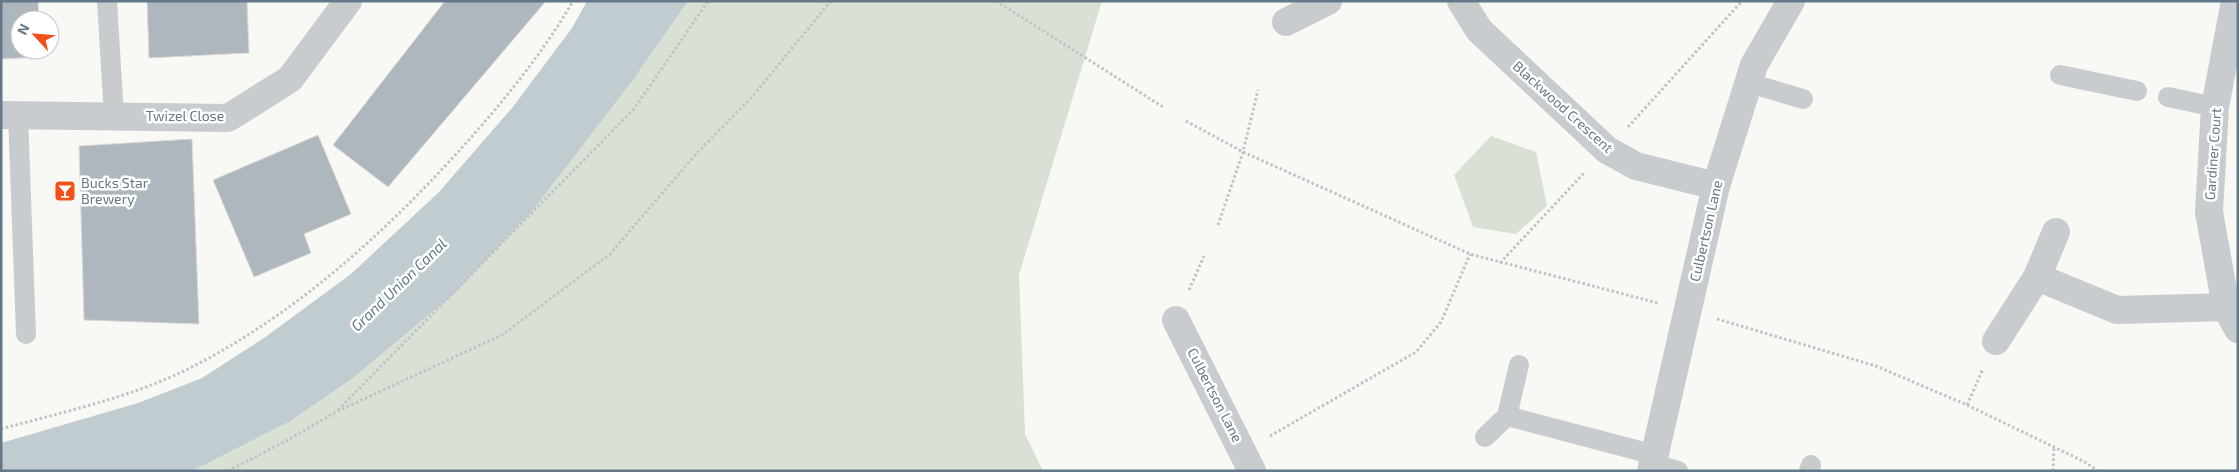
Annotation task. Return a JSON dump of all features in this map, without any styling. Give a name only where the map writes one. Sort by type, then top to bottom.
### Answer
[{"type":"street","name":"Twizel Close","points":[[10,115],[228,118],[290,79],[348,1]]},
{"type":"street","points":[[1286,22],[1328,1]]},
{"type":"street","name":"Blackwood Crescent","points":[[1461,1],[1479,30],[1607,150],[1636,166],[1716,186]]},
{"type":"street","name":"Culbertson Lane","points":[[1659,465],[1688,311],[1716,186],[1754,65],[1791,1]]},
{"type":"street","name":"Gardiner Court","points":[[2037,277],[2117,310],[2232,318],[2209,212],[2215,107],[2235,1]]},
{"type":"street","points":[[1996,341],[2037,277],[2056,232]]},
{"type":"street","name":"Culbertson Lane","points":[[1176,320],[1248,461]]},
{"type":"lane","points":[[107,1],[114,116]]},
{"type":"lane","points":[[2060,75],[2138,91]]},
{"type":"lane","points":[[1748,83],[1803,99]]},
{"type":"lane","points":[[2168,97],[2215,107]]},
{"type":"lane","points":[[10,115],[26,334]]},
{"type":"lane","points":[[1485,437],[1507,416],[1519,365]]},
{"type":"lane","points":[[1507,416],[1659,465]]},
{"type":"path","points":[[1,429],[124,396],[194,366],[241,339],[328,279],[423,191],[468,141],[520,80],[573,1]]},
{"type":"path","points":[[336,412],[634,109],[708,1]]},
{"type":"path","points":[[228,471],[336,412],[502,335],[610,254],[696,154],[752,98],[831,1]]},
{"type":"path","points":[[996,1],[1163,107]]},
{"type":"path","points":[[1218,224],[1243,152],[1258,90]]},
{"type":"path","points":[[1186,121],[1243,152],[1470,254],[1688,311],[1876,366],[1967,405],[2054,447],[2098,471]]},
{"type":"path","points":[[1248,461],[1416,352],[1440,322],[1470,254]]},
{"type":"path","points":[[1176,320],[1204,256]]},
{"type":"path","points":[[1967,405],[1996,341]]},
{"type":"path","points":[[2053,471],[2054,447]]},
{"type":"shaded area","points":[[688,1],[1102,1],[1019,275],[1025,434],[1043,471],[192,471],[289,422],[353,378],[454,294],[534,209],[633,80]]},
{"type":"shaded area","points":[[1491,136],[1536,152],[1547,206],[1516,234],[1473,227],[1454,175]]},
{"type":"water","name":"Grand Union Canal","points":[[587,1],[688,1],[633,80],[534,209],[454,294],[353,378],[289,422],[192,471],[1,471],[1,443],[138,403],[202,378],[264,338],[351,274],[439,192],[512,108],[572,28]]},
{"type":"building","points":[[1,1],[38,1],[38,10],[10,10],[10,59],[1,59]]},
{"type":"building","points":[[147,1],[247,1],[249,53],[149,58]]},
{"type":"building","points":[[445,1],[546,1],[388,187],[333,145]]},
{"type":"building","points":[[318,135],[351,214],[304,234],[311,253],[254,277],[213,180]]},
{"type":"building","points":[[192,139],[199,324],[84,320],[79,146]]},
{"type":"place","name":"Bucks Star Brewery","points":[[65,191]]}]
